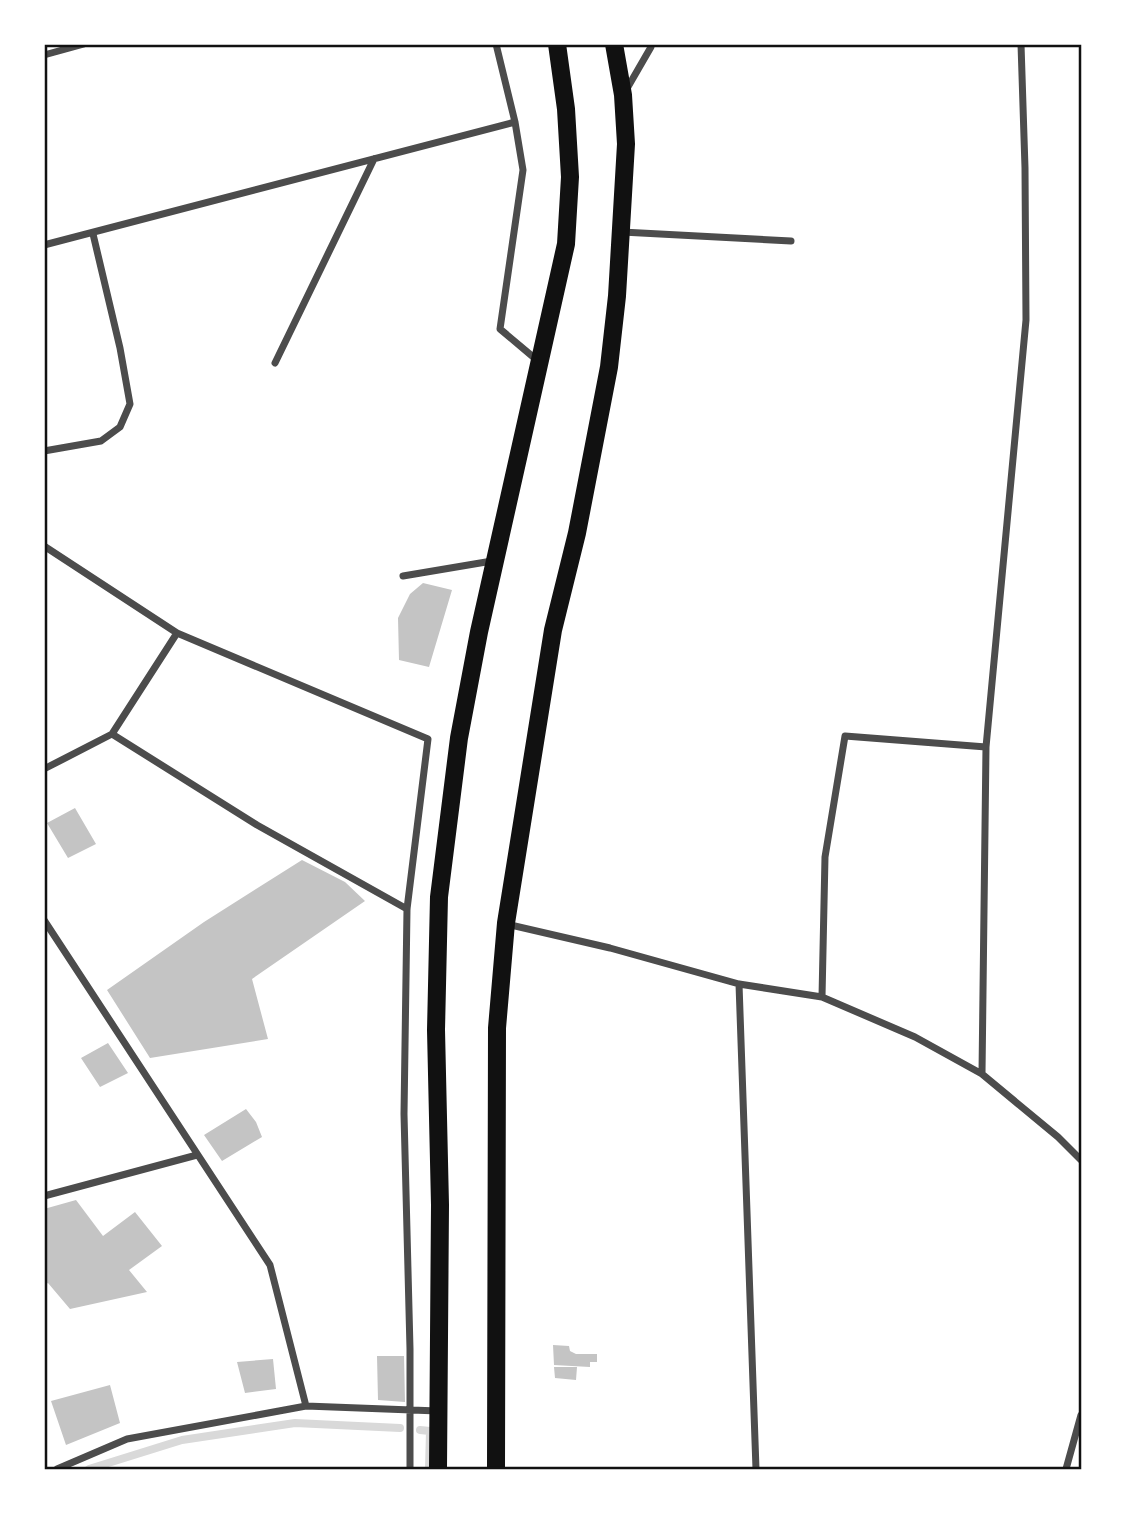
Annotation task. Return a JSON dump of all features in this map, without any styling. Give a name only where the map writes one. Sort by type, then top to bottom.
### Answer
[{"type":"main road","points":[[438,1469],[440,1205],[436,1017],[439,897],[459,738],[479,632],[566,244],[570,177],[566,109],[557,44]]},
{"type":"main road","points":[[496,1469],[497,1028],[506,923],[551,643],[577,533],[609,367],[626,144],[623,95],[614,44]]},
{"type":"street","points":[[44,55],[84,44]]},
{"type":"street","points":[[496,44],[515,122],[523,170],[500,329],[541,363]]},
{"type":"street","points":[[623,95],[651,47],[650,44]]},
{"type":"street","points":[[982,1074],[986,747],[1026,320],[1026,168],[1021,44]]},
{"type":"street","points":[[44,245],[515,122]]},
{"type":"street","points":[[275,363],[374,159]]},
{"type":"street","points":[[621,232],[791,242]]},
{"type":"street","points":[[44,451],[101,441],[120,427],[130,404],[120,348],[93,234]]},
{"type":"street","points":[[44,546],[177,633],[428,739],[407,909],[404,1114],[411,1469]]},
{"type":"street","points":[[403,576],[496,560]]},
{"type":"street","points":[[44,769],[113,734],[177,633]]},
{"type":"street","points":[[113,734],[257,825],[407,909]]},
{"type":"street","points":[[822,998],[825,857],[845,736],[986,747]]},
{"type":"street","points":[[44,920],[271,1265],[306,1406]]},
{"type":"street","points":[[506,923],[610,948],[739,984],[822,998],[915,1037],[982,1074],[1058,1137],[1081,1160]]},
{"type":"street","points":[[739,984],[755,1469]]},
{"type":"street","points":[[44,1196],[197,1155]]},
{"type":"street","points":[[57,1469],[127,1439],[306,1406],[438,1410]]},
{"type":"street","points":[[1066,1469],[1081,1415]]},
{"type":"building","points":[[423,583],[452,590],[429,667],[399,660],[398,618],[410,594]]},
{"type":"building","points":[[75,808],[96,844],[68,858],[47,823]]},
{"type":"building","points":[[302,860],[345,882],[365,901],[252,979],[268,1039],[150,1058],[107,990],[204,922]]},
{"type":"building","points":[[108,1043],[128,1073],[100,1087],[81,1058]]},
{"type":"building","points":[[246,1109],[256,1122],[262,1137],[222,1161],[204,1135]]},
{"type":"building","points":[[76,1200],[103,1236],[135,1212],[162,1246],[129,1270],[147,1292],[70,1309],[48,1283],[44,1285],[44,1209]]},
{"type":"building","points":[[553,1345],[569,1346],[570,1351],[576,1354],[597,1354],[597,1362],[590,1362],[590,1367],[554,1365]]},
{"type":"building","points":[[377,1356],[404,1356],[405,1402],[378,1400]]},
{"type":"building","points":[[273,1359],[276,1389],[245,1393],[237,1362]]},
{"type":"building","points":[[554,1367],[577,1367],[576,1380],[555,1378]]},
{"type":"building","points":[[110,1385],[120,1423],[66,1445],[51,1401]]},
{"type":"waterway","points":[[89,1469],[182,1440],[295,1423],[400,1428]]},
{"type":"waterway","points":[[420,1430],[430,1431],[429,1469]]}]
